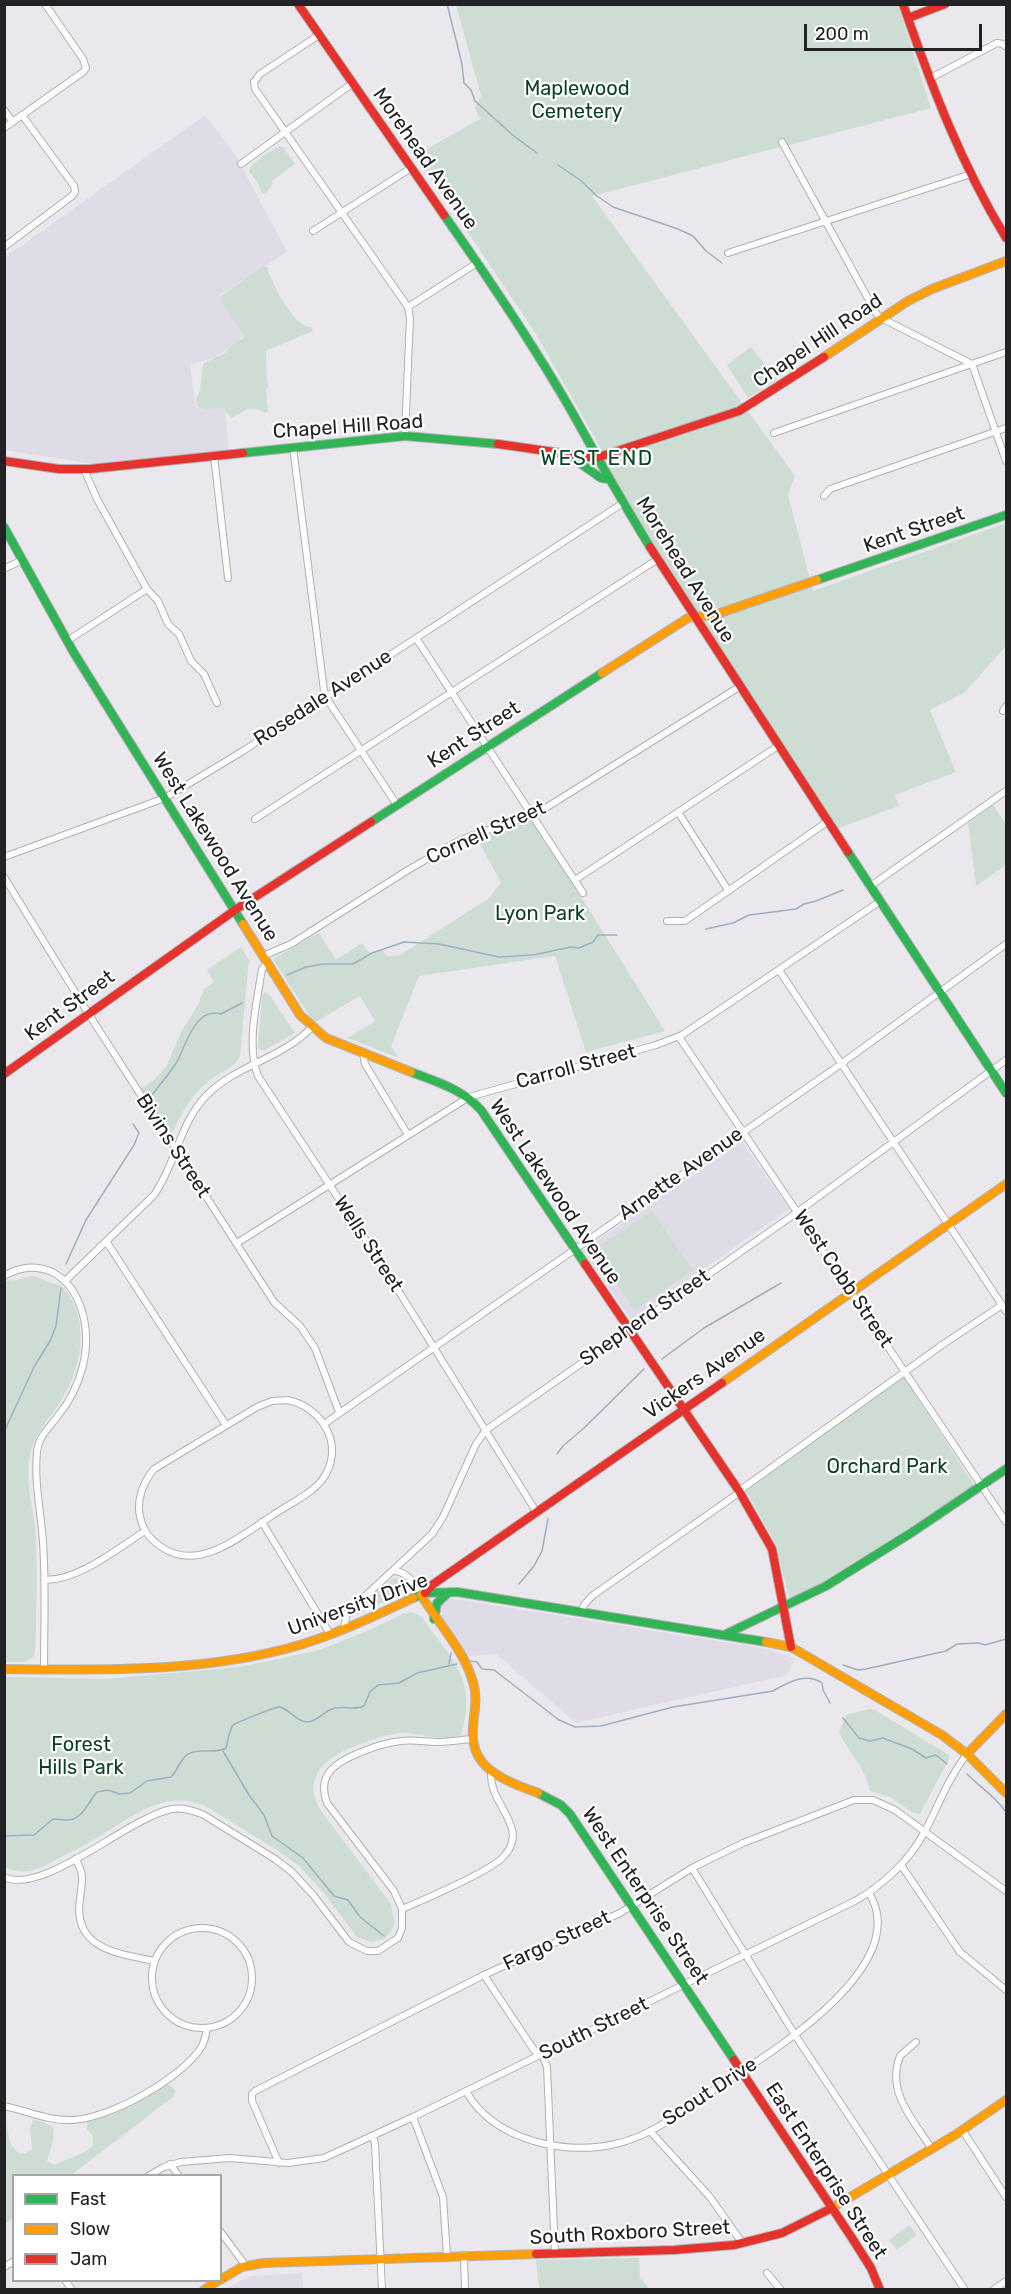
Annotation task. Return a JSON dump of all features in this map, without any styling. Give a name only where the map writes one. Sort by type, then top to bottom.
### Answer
[{"type":"street","points":[[4,128],[86,68],[83,59],[45,4]]},
{"type":"street","name":"Morehead Avenue","points":[[298,4],[477,263],[560,392],[608,479],[738,687],[1006,1093]]},
{"type":"street","points":[[903,4],[929,79],[971,174],[1006,238]]},
{"type":"street","points":[[908,18],[945,4]]},
{"type":"street","points":[[319,35],[260,74],[254,82],[255,88],[408,307],[410,318],[405,436]]},
{"type":"street","points":[[929,79],[997,43],[1005,45]]},
{"type":"street","points":[[241,164],[352,83]]},
{"type":"street","points":[[4,110],[13,122]]},
{"type":"street","points":[[4,237],[7,245],[75,192],[74,186],[22,115]]},
{"type":"street","points":[[782,142],[876,313],[881,318],[972,364],[1006,461]]},
{"type":"street","points":[[313,231],[411,168]]},
{"type":"street","points":[[728,253],[971,174]]},
{"type":"street","name":"Chapel Hill Road","points":[[4,460],[53,468],[84,470],[405,436],[434,437],[596,458],[739,411],[919,295],[1006,261]]},
{"type":"street","points":[[408,307],[477,263]]},
{"type":"street","points":[[774,433],[1006,352]]},
{"type":"street","points":[[824,496],[830,489],[1006,428]]},
{"type":"street","points":[[293,447],[326,696],[397,805]]},
{"type":"street","points":[[563,453],[601,478],[608,479]]},
{"type":"street","points":[[214,456],[228,578]]},
{"type":"street","points":[[84,470],[97,499],[147,589],[160,605],[168,624],[179,634],[191,661],[204,674],[217,703]]},
{"type":"street","name":"Rosedale Avenue","points":[[4,857],[165,798],[234,756],[623,503]]},
{"type":"street","name":"Kent Street","points":[[4,1074],[235,910],[693,615],[717,614],[1006,515]]},
{"type":"street","name":"West Lakewood Avenue","points":[[4,527],[67,640],[300,1015],[326,1038],[459,1091],[469,1097],[481,1110],[740,1491],[772,1549],[791,1647]]},
{"type":"street","points":[[255,819],[658,559]]},
{"type":"street","points":[[4,569],[22,560]]},
{"type":"street","points":[[67,640],[147,589]]},
{"type":"street","points":[[416,638],[583,894]]},
{"type":"street","name":"Cornell Street","points":[[265,959],[453,844],[473,835],[532,816],[738,687]]},
{"type":"street","points":[[575,880],[778,746]]},
{"type":"street","points":[[869,887],[1006,790]]},
{"type":"street","points":[[678,812],[728,890]]},
{"type":"street","points":[[667,921],[686,921],[827,822]]},
{"type":"street","name":"Bivins Street","points":[[4,877],[88,1014],[274,1302],[300,1326],[315,1348],[339,1412]]},
{"type":"street","name":"Carroll Street","points":[[237,1244],[469,1097],[679,1037],[879,902]]},
{"type":"street","name":"Arnette Avenue","points":[[324,1424],[842,1063],[1006,944]]},
{"type":"street","name":"Wells Street","points":[[265,959],[253,1038],[253,1064],[258,1076],[434,1348],[537,1513]]},
{"type":"street","points":[[582,1612],[584,1605],[592,1596],[906,1371],[1004,1308],[779,970]]},
{"type":"street","points":[[65,1281],[154,1195],[162,1184],[190,1120],[207,1094],[230,1076],[294,1042],[312,1027]]},
{"type":"street","name":"West Cobb Street","points":[[679,1037],[1006,1522]]},
{"type":"street","points":[[363,1053],[365,1064],[408,1135]]},
{"type":"street","name":"Shepherd Street","points":[[344,1628],[347,1613],[395,1571],[432,1534],[443,1517],[476,1444],[486,1431],[797,1212],[1006,1060]]},
{"type":"street","name":"Vickers Avenue","points":[[423,1594],[432,1585],[1006,1184]]},
{"type":"street","points":[[106,1241],[226,1425]]},
{"type":"street","points":[[4,1276],[24,1269],[39,1268],[65,1281],[78,1300],[86,1346],[83,1366],[74,1392],[42,1435],[37,1450],[44,1580],[44,1670]]},
{"type":"street","points":[[279,1400],[303,1405],[316,1414],[329,1434],[332,1450],[329,1465],[322,1480],[310,1491],[211,1552],[194,1556],[170,1552],[152,1540],[145,1531],[140,1517],[140,1500],[149,1476],[161,1463],[226,1425],[264,1404],[279,1400]]},
{"type":"street","points":[[726,1634],[813,1593],[841,1577],[1006,1469]]},
{"type":"street","points":[[262,1522],[330,1634]]},
{"type":"street","points":[[44,1580],[59,1580],[75,1574],[145,1531]]},
{"type":"street","points":[[395,1571],[410,1578],[423,1594],[434,1619],[472,1678],[476,1704],[471,1739],[476,1754],[491,1773],[493,1791],[513,1834],[512,1844],[505,1855],[485,1869],[402,1909]]},
{"type":"street","points":[[434,1619],[437,1602],[449,1592]]},
{"type":"street","name":"University Drive","points":[[4,1669],[123,1670],[212,1662],[274,1652],[330,1634],[423,1594],[449,1592],[726,1634],[791,1647]]},
{"type":"street","points":[[791,1647],[933,1729],[967,1755],[1006,1793]]},
{"type":"street","points":[[967,1755],[1006,1714]]},
{"type":"street","points":[[4,1877],[16,1881],[30,1880],[75,1859],[148,1819],[171,1810],[181,1809],[204,1815],[283,1865],[314,1896],[349,1942],[361,1949],[378,1951],[394,1943],[400,1934],[402,1909],[388,1883],[327,1803],[323,1791],[326,1776],[342,1761],[387,1743],[406,1740],[441,1742],[471,1739]]},
{"type":"street","name":"South Street","points":[[150,2174],[170,2164],[230,2158],[295,2163],[324,2158],[413,2117],[869,1893],[901,1865],[925,1832],[948,1780],[967,1755]]},
{"type":"street","name":"West Enterprise Street","points":[[491,1773],[555,1800],[565,1807],[742,2072]]},
{"type":"street","name":"Fargo Street","points":[[279,2163],[252,2101],[252,2094],[255,2091],[484,1976],[632,1906],[692,1868],[753,1839],[826,1810],[861,1799],[882,1803],[895,1810],[1006,1891]]},
{"type":"street","points":[[75,1859],[83,1876],[78,1909],[80,1920],[90,1939],[102,1948],[113,1952],[155,1961]]},
{"type":"street","points":[[901,1865],[960,1952],[1006,1990]]},
{"type":"street","points":[[692,1868],[795,2035],[965,2289]]},
{"type":"street","name":"Scout Drive","points":[[466,2091],[485,2115],[507,2130],[526,2138],[551,2144],[589,2148],[608,2146],[650,2131],[795,2035],[827,2008],[854,1980],[865,1964],[878,1923],[876,1906],[869,1893]]},
{"type":"street","points":[[193,1929],[215,1930],[229,1936],[240,1946],[248,1959],[252,1974],[249,1995],[242,2008],[233,2018],[220,2025],[207,2028],[190,2027],[180,2023],[162,2008],[152,1983],[155,1961],[167,1943],[179,1934],[193,1929]]},
{"type":"street","points":[[484,1976],[547,2067],[555,2253]]},
{"type":"street","points":[[4,2106],[54,2120],[82,2120],[99,2115],[137,2098],[177,2071],[202,2045],[207,2028]]},
{"type":"street","points":[[916,2042],[900,2056],[895,2081],[903,2104],[932,2148]]},
{"type":"street","name":"East Enterprise Street","points":[[742,2072],[871,2268],[880,2289]]},
{"type":"street","name":"South Roxboro Street","points":[[222,2279],[246,2266],[263,2263],[684,2250],[743,2244],[784,2232],[831,2207],[963,2131],[1006,2100]]},
{"type":"street","points":[[413,2117],[443,2197],[447,2256]]},
{"type":"street","points":[[650,2131],[710,2197],[743,2244]]},
{"type":"street","points":[[963,2131],[1006,2196]]},
{"type":"street","points":[[373,2136],[382,2289]]},
{"type":"street","points":[[170,2164],[178,2174]]},
{"type":"street","points":[[222,2234],[246,2266]]},
{"type":"street","points":[[464,2255],[465,2289]]},
{"type":"street","points":[[767,2273],[781,2289]]},
{"type":"street","points":[[993,2289],[1006,2281]]},
{"type":"shaded area","points":[[205,115],[235,154],[287,252],[220,295],[246,334],[216,357],[190,365],[196,408],[225,407],[229,451],[93,464],[5,450],[4,258]]},
{"type":"shaded area","points":[[742,1142],[789,1209],[631,1320],[583,1250]]},
{"type":"shaded area","points":[[448,1598],[768,1649],[795,1659],[787,1675],[576,1723],[496,1654],[467,1656],[438,1612],[438,1607]]},
{"type":"shaded area","points":[[302,2273],[303,2289],[225,2289],[250,2276]]},
{"type":"green space","name":"Maplewood Cemetery","points":[[456,5],[898,5],[931,108],[592,196],[795,476],[788,495],[813,591],[1006,523],[1006,646],[964,693],[930,710],[956,772],[895,795],[899,806],[836,829],[609,473],[599,445],[536,334],[416,155],[480,119],[475,108],[481,96]]},
{"type":"green space","points":[[279,146],[283,147],[295,164],[273,180],[271,187],[264,194],[249,171],[258,160]]},
{"type":"green space","points":[[263,266],[267,267],[278,293],[290,312],[304,325],[311,327],[313,331],[266,351],[268,411],[266,413],[251,409],[231,418],[223,408],[204,409],[197,406],[196,398],[200,391],[204,363],[225,353],[244,335],[221,302],[221,296]]},
{"type":"green space","points":[[751,347],[777,380],[748,398],[727,365]]},
{"type":"green space","points":[[993,805],[1006,824],[1006,865],[976,886],[968,823]]},
{"type":"green space","name":"Lyon Park","points":[[533,820],[665,1031],[586,1052],[555,956],[419,976],[391,1046],[399,1058],[348,1038],[375,1021],[360,996],[314,1023],[273,959],[319,933],[336,960],[362,943],[369,953],[382,949],[386,956],[400,955],[488,899],[501,883],[477,838]]},
{"type":"green space","points":[[241,947],[249,960],[240,1057],[197,1092],[170,1138],[139,1090],[155,1079],[166,1067],[182,1030],[198,1005],[204,989],[214,982],[207,970]]},
{"type":"green space","points":[[264,992],[269,994],[295,1033],[261,1050],[258,1048]]},
{"type":"green space","points":[[652,1211],[693,1270],[635,1310],[594,1250]]},
{"type":"green space","points":[[32,1276],[60,1285],[70,1297],[80,1325],[79,1356],[69,1386],[36,1438],[30,1454],[29,1482],[35,1527],[36,1560],[34,1656],[25,1662],[5,1662],[5,1283],[8,1280],[13,1281]]},
{"type":"green space","name":"Orchard Park","points":[[903,1376],[974,1485],[810,1592],[789,1598],[776,1544],[746,1491]]},
{"type":"green space","points":[[401,1577],[409,1584],[407,1590],[357,1615],[353,1613],[392,1579]]},
{"type":"green space","name":"Forest Hills Park","points":[[412,1612],[422,1617],[459,1671],[466,1699],[461,1735],[439,1738],[401,1733],[376,1739],[349,1749],[329,1760],[316,1776],[314,1786],[315,1798],[321,1811],[391,1904],[395,1924],[383,1939],[371,1942],[357,1937],[323,1892],[299,1866],[205,1806],[191,1802],[164,1802],[151,1807],[87,1844],[34,1870],[20,1871],[5,1867],[5,1677],[107,1679],[239,1667],[316,1651]]},
{"type":"green space","points":[[869,1709],[875,1710],[949,1755],[920,1814],[912,1812],[890,1797],[870,1791],[861,1768],[839,1733],[846,1715]]},
{"type":"green space","points":[[166,2085],[170,2085],[175,2090],[173,2097],[72,2174],[12,2174],[12,2219],[5,2224],[5,2115],[10,2143],[18,2153],[26,2153],[32,2149],[30,2129],[33,2119],[54,2128],[47,2161],[54,2165],[85,2152],[93,2145],[93,2136],[87,2129],[88,2122],[114,2114]]},
{"type":"green space","points":[[909,2225],[917,2235],[897,2250],[889,2240]]},
{"type":"green space","points":[[639,2258],[640,2278],[650,2289],[539,2289],[536,2260]]},
{"type":"waterway","points":[[447,4],[462,64],[464,83],[471,90],[475,101],[515,137],[537,153]]},
{"type":"waterway","points":[[558,165],[613,207],[693,236],[706,251],[722,263]]},
{"type":"waterway","points":[[706,929],[733,923],[749,915],[796,909],[843,890]]},
{"type":"waterway","points":[[287,975],[306,967],[323,964],[353,964],[372,953],[404,942],[439,944],[499,957],[533,955],[571,947],[579,948],[593,942],[598,935],[617,935]]},
{"type":"waterway","points":[[151,1096],[177,1062],[198,1021],[212,1013],[221,1014],[242,1003]]},
{"type":"waterway","points":[[66,1264],[86,1220],[134,1145],[139,1133],[133,1124]]},
{"type":"waterway","points":[[662,1359],[704,1328],[781,1283]]},
{"type":"waterway","points":[[4,1432],[56,1326],[61,1288]]},
{"type":"waterway","points":[[557,1454],[644,1369]]},
{"type":"waterway","points":[[519,1584],[534,1566],[542,1551],[548,1519]]},
{"type":"waterway","points":[[843,1665],[858,1670],[866,1669],[946,1651],[957,1644],[985,1645],[1006,1639]]},
{"type":"waterway","points":[[449,1664],[451,1653]]},
{"type":"waterway","points":[[470,1661],[477,1662],[482,1669],[494,1670],[559,1720],[575,1727],[601,1726],[673,1707],[773,1691],[804,1678],[822,1683],[830,1703]]},
{"type":"waterway","points":[[4,1836],[34,1835],[53,1819],[73,1819],[81,1814],[97,1792],[108,1790],[119,1794],[130,1793],[147,1781],[171,1777],[188,1754],[226,1748],[233,1725],[277,1707],[308,1722],[332,1709],[364,1706],[370,1692],[378,1685],[399,1683],[417,1673],[457,1664]]},
{"type":"waterway","points":[[843,1718],[859,1738],[870,1741],[883,1738],[912,1749],[926,1758],[936,1755],[947,1764]]},
{"type":"waterway","points":[[223,1751],[249,1795],[264,1815],[272,1836],[303,1858],[334,1896],[348,1900],[360,1917],[384,1936]]},
{"type":"waterway","points":[[967,1774],[1006,1812]]},
{"type":"traffic: fast","points":[[444,215],[542,362],[650,547]]},
{"type":"traffic: fast","points":[[243,453],[405,436],[498,444]]},
{"type":"traffic: fast","points":[[571,457],[601,478],[608,479]]},
{"type":"traffic: fast","points":[[817,580],[1006,515]]},
{"type":"traffic: fast","points":[[4,527],[74,653],[243,924]]},
{"type":"traffic: fast","points":[[371,822],[602,673]]},
{"type":"traffic: fast","points":[[848,852],[1006,1093]]},
{"type":"traffic: fast","points":[[411,1072],[457,1091],[481,1110],[585,1264]]},
{"type":"traffic: fast","points":[[726,1634],[826,1586],[911,1533],[1006,1469]]},
{"type":"traffic: fast","points":[[434,1619],[437,1603],[449,1592]]},
{"type":"traffic: fast","points":[[413,1598],[425,1593],[457,1592],[766,1642]]},
{"type":"traffic: fast","points":[[538,1793],[561,1805],[570,1814],[734,2060]]},
{"type":"traffic: slow","points":[[824,357],[908,301],[932,289],[1006,261]]},
{"type":"traffic: slow","points":[[602,673],[688,618],[717,614],[817,580]]},
{"type":"traffic: slow","points":[[243,924],[300,1015],[326,1038],[411,1072]]},
{"type":"traffic: slow","points":[[722,1383],[1006,1184]]},
{"type":"traffic: slow","points":[[421,1595],[469,1670],[475,1694],[473,1742],[477,1754],[483,1763],[502,1778],[538,1793]]},
{"type":"traffic: slow","points":[[4,1669],[155,1668],[230,1660],[303,1644],[359,1623],[413,1598]]},
{"type":"traffic: slow","points":[[766,1642],[791,1647],[942,1735],[967,1754],[1006,1793]]},
{"type":"traffic: slow","points":[[967,1754],[1006,1714]]},
{"type":"traffic: slow","points":[[830,2209],[955,2135],[1006,2100]]},
{"type":"traffic: slow","points":[[222,2279],[242,2267],[263,2263],[536,2254]]},
{"type":"traffic: slow","points":[[204,2290],[216,2282]]},
{"type":"traffic: jam","points":[[298,4],[444,215]]},
{"type":"traffic: jam","points":[[903,4],[948,124],[975,182],[1006,238]]},
{"type":"traffic: jam","points":[[908,18],[945,4]]},
{"type":"traffic: jam","points":[[498,444],[596,458],[739,411],[824,357]]},
{"type":"traffic: jam","points":[[4,461],[59,469],[90,469],[243,453]]},
{"type":"traffic: jam","points":[[650,547],[848,852]]},
{"type":"traffic: jam","points":[[4,1074],[238,908],[371,822]]},
{"type":"traffic: jam","points":[[585,1264],[739,1491],[772,1549],[791,1647]]},
{"type":"traffic: jam","points":[[425,1593],[432,1585],[722,1383]]},
{"type":"traffic: jam","points":[[734,2060],[852,2238],[871,2268],[880,2290]]},
{"type":"traffic: jam","points":[[536,2254],[674,2250],[734,2245],[782,2233],[830,2209]]},
{"type":"district","name":"WEST END","points":[[597,459]]}]
